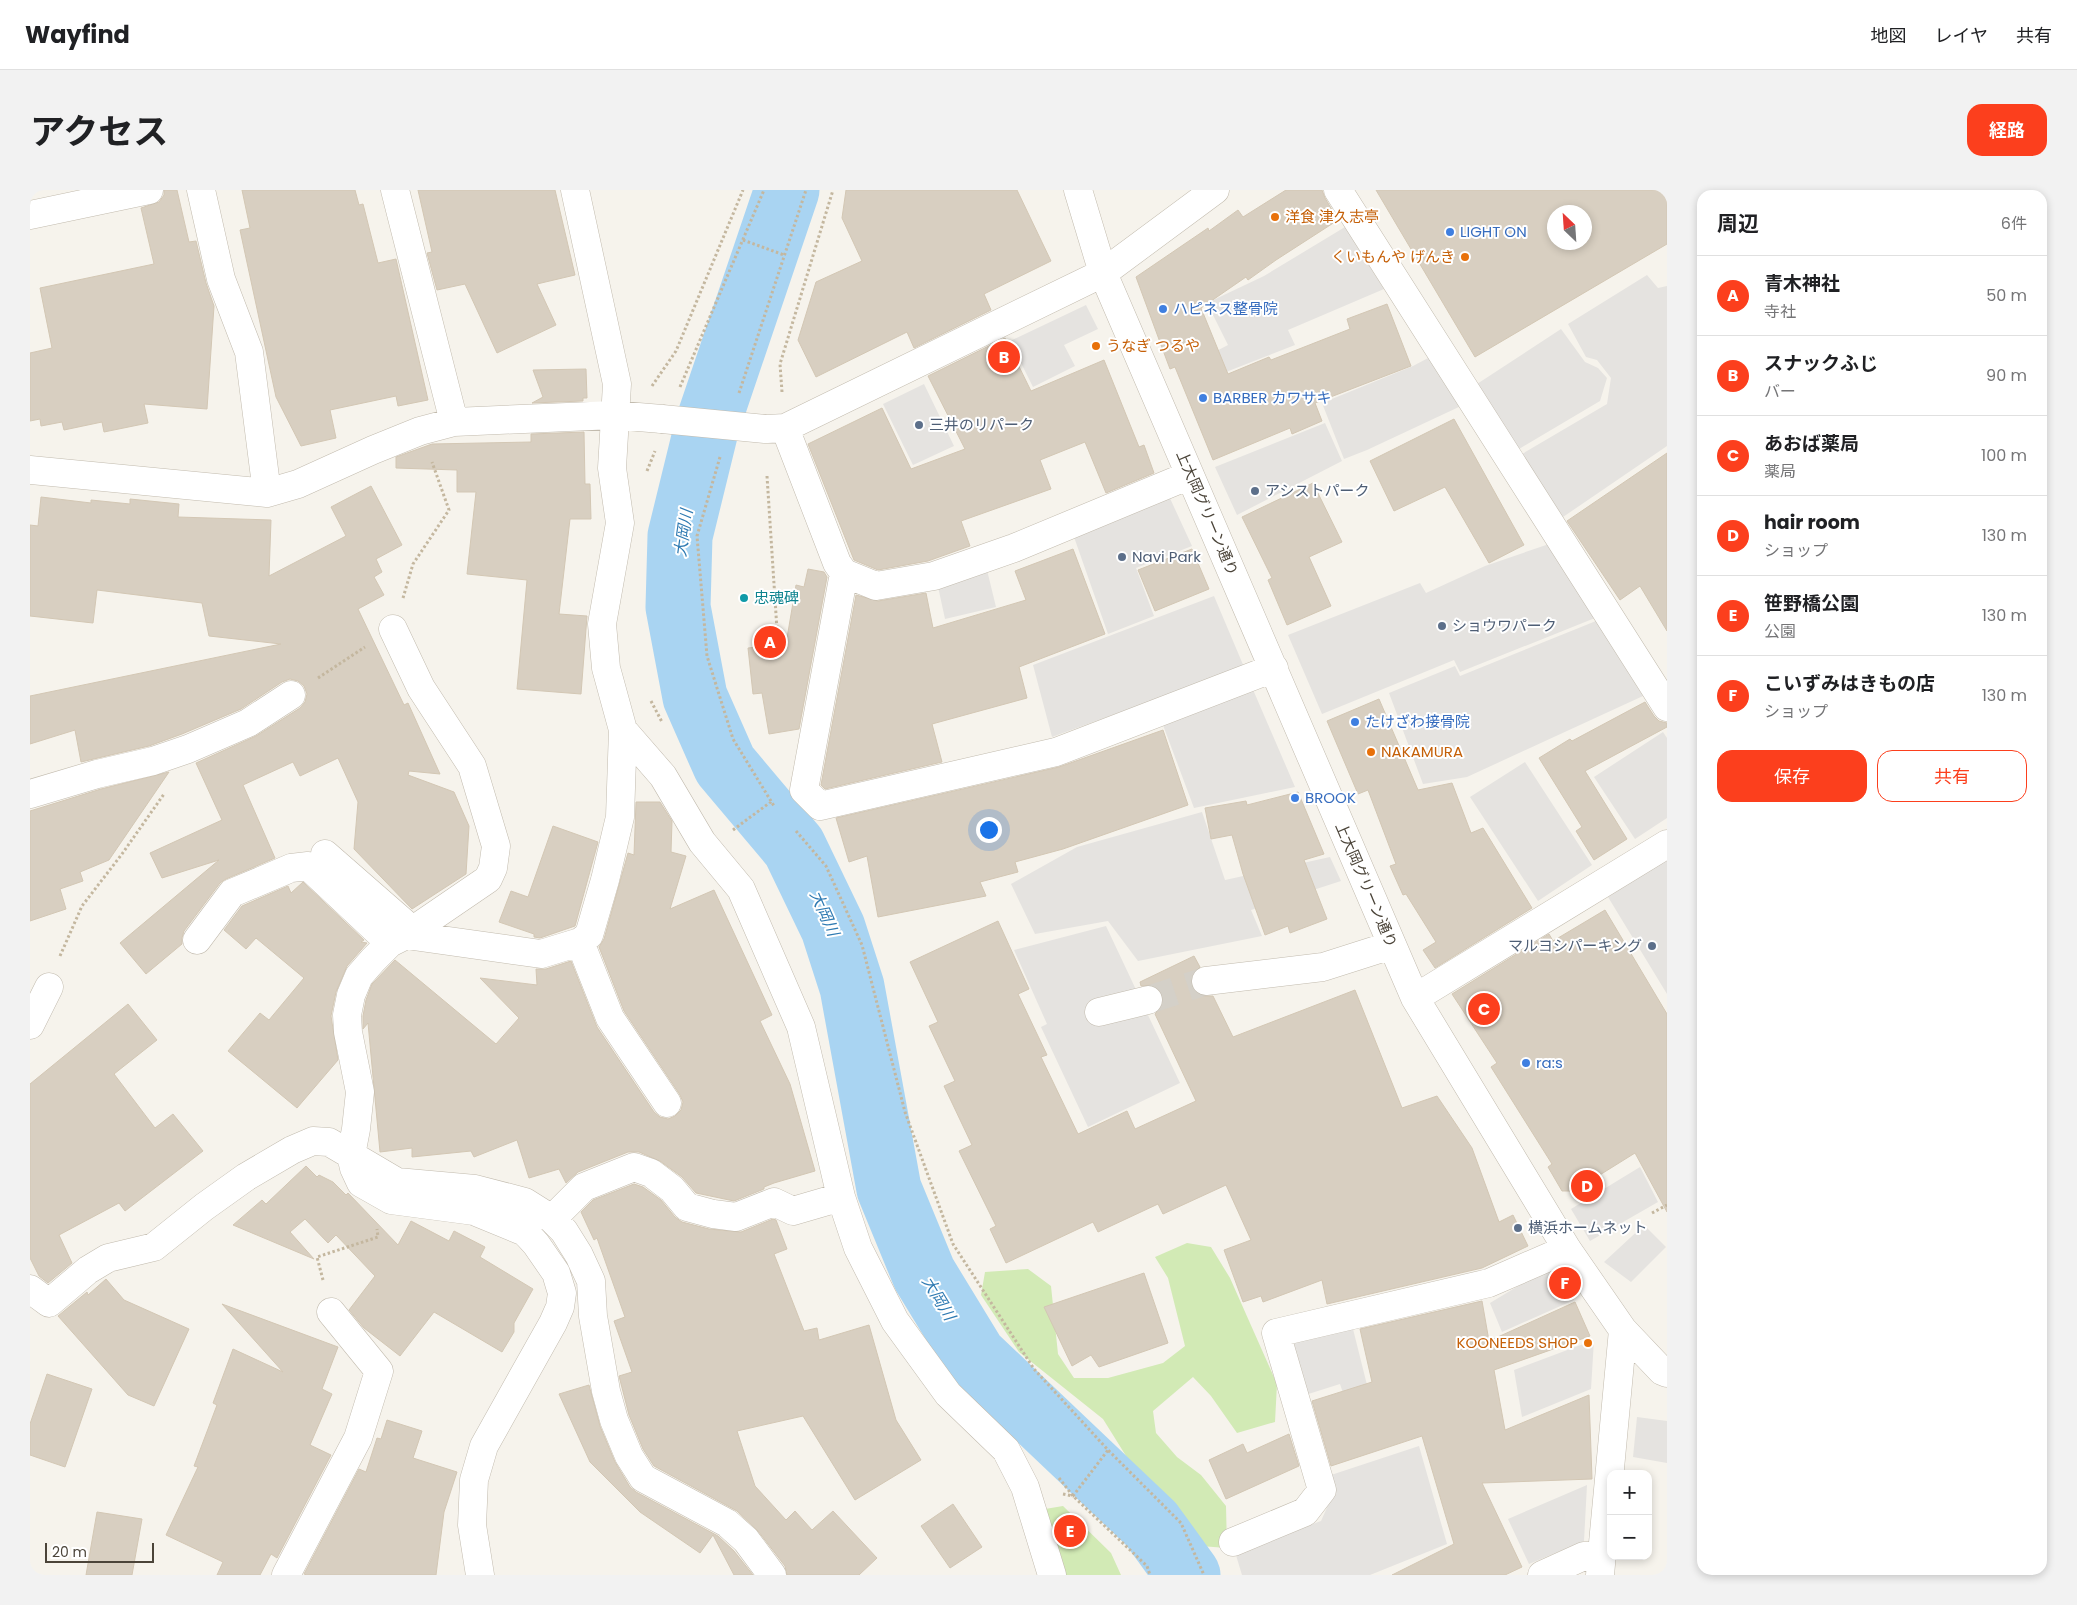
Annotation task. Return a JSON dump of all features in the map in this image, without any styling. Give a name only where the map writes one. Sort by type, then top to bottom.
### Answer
[{"type":"street","points":[[32,206],[149,190]]},
{"type":"street","points":[[201,190],[221,279],[249,352],[267,493]]},
{"type":"street","points":[[395,190],[454,422]]},
{"type":"street","points":[[197,940],[232,893],[291,868],[308,866],[403,936],[541,954],[580,942],[589,936],[620,817],[623,730],[606,668],[602,624],[620,523],[612,468],[616,384],[575,190]]},
{"type":"street","name":"上大岡グリーン通り","points":[[1078,190],[1103,272],[1415,998],[1567,1249],[1623,1330],[1662,1371],[1667,1373]]},
{"type":"street","points":[[30,470],[267,493],[298,484],[420,431],[454,422],[614,415],[660,432],[775,428],[1103,272],[1215,190]]},
{"type":"street","points":[[1338,190],[1667,707]]},
{"type":"street","points":[[775,428],[837,563],[844,573],[876,586],[934,576],[1014,548],[1190,475]]},
{"type":"street","points":[[844,573],[804,790],[820,806],[1056,752],[1274,668]]},
{"type":"street","points":[[393,629],[421,688],[472,766],[496,846],[493,868],[488,880],[403,936],[359,976],[350,995],[347,1015],[348,1032],[360,1092],[351,1155],[354,1168],[361,1184],[391,1200],[474,1211],[524,1232],[536,1244],[556,1273],[562,1293],[560,1307],[553,1323],[484,1446],[474,1480],[472,1525],[480,1575]]},
{"type":"street","points":[[34,794],[97,774],[153,761],[188,749],[248,723],[291,694]]},
{"type":"street","points":[[623,730],[663,776],[702,842],[741,889],[802,1027],[841,1197],[858,1248],[895,1321],[948,1394],[1006,1450],[1025,1486],[1052,1575]]},
{"type":"street","points":[[1415,998],[1667,844]]},
{"type":"street","points":[[325,854],[403,936]]},
{"type":"street","points":[[580,942],[610,1018],[667,1104]]},
{"type":"street","points":[[1206,981],[1323,967],[1392,945]]},
{"type":"street","points":[[30,1025],[49,987]]},
{"type":"street","points":[[1099,1012],[1148,1000]]},
{"type":"street","points":[[30,1289],[49,1304],[88,1270],[108,1258],[154,1247],[204,1207],[246,1177],[292,1150],[313,1141],[329,1142],[397,1182],[475,1189],[525,1202],[552,1219],[564,1231],[579,1255],[591,1281],[593,1316],[606,1390],[614,1420],[643,1478],[658,1488],[727,1523],[746,1540],[772,1575]]},
{"type":"street","points":[[552,1219],[584,1187],[634,1168],[651,1173],[672,1189],[687,1207],[713,1214],[736,1216],[774,1202],[792,1211],[841,1197]]},
{"type":"street","points":[[1233,1542],[1305,1512],[1322,1490],[1276,1334],[1489,1283],[1567,1249]]},
{"type":"street","points":[[286,1575],[358,1438],[379,1371],[331,1312]]},
{"type":"street","points":[[1542,1575],[1584,1556],[1601,1565],[1623,1330]]},
{"type":"path","points":[[614,415],[652,386],[676,352],[743,190]]},
{"type":"path","points":[[679,391],[764,190]]},
{"type":"path","points":[[739,394],[806,190]]},
{"type":"path","points":[[777,630],[770,541],[780,364],[833,190]]},
{"type":"path","points":[[743,240],[784,256]]},
{"type":"path","points":[[291,694],[393,629],[413,564],[449,510],[420,431]]},
{"type":"path","points":[[644,479],[660,432]]},
{"type":"path","points":[[722,451],[697,536],[707,656],[733,739],[776,808]]},
{"type":"path","points":[[650,698],[663,723]]},
{"type":"path","points":[[49,987],[82,906],[122,854],[180,771],[188,749]]},
{"type":"path","points":[[726,824],[731,832],[770,801]]},
{"type":"path","points":[[795,830],[826,866],[862,945],[905,1112],[953,1244],[1034,1369],[1108,1450],[1181,1523],[1204,1575]]},
{"type":"path","points":[[1652,1213],[1667,1205]]},
{"type":"path","points":[[331,1312],[317,1257],[378,1237],[376,1223]]},
{"type":"path","points":[[1073,1496],[1108,1450]]},
{"type":"path","points":[[1054,1474],[1073,1496],[1148,1566],[1150,1575]]},
{"type":"green space","points":[[1187,1243],[1211,1247],[1230,1278],[1277,1384],[1275,1422],[1237,1433],[1211,1396],[1193,1377],[1153,1411],[1156,1433],[1177,1457],[1201,1475],[1226,1506],[1227,1548],[1187,1545],[1156,1504],[1103,1419],[1019,1352],[981,1295],[985,1272],[1028,1269],[1051,1286],[1058,1354],[1074,1378],[1108,1378],[1163,1363],[1185,1346],[1168,1278],[1155,1257]]},
{"type":"green space","points":[[1063,1506],[1111,1553],[1121,1575],[1063,1575],[1045,1509]]},
{"type":"shaded area","points":[[1345,227],[1384,289],[1288,330],[1295,345],[1185,388],[1178,371],[1228,345],[1207,303],[1264,276]]},
{"type":"shaded area","points":[[1647,275],[1658,288],[1667,286],[1667,446],[1563,517],[1522,454],[1607,404],[1611,378],[1597,360],[1586,357],[1568,324]]},
{"type":"shaded area","points":[[1086,305],[1098,329],[1064,345],[1075,366],[1033,387],[1010,341]]},
{"type":"shaded area","points":[[1561,329],[1585,362],[1598,368],[1607,378],[1600,401],[1519,449],[1477,384]]},
{"type":"shaded area","points":[[1430,357],[1461,406],[1344,459],[1322,403],[1413,366]]},
{"type":"shaded area","name":"三井のリパーク","points":[[924,384],[954,446],[913,465],[883,404]]},
{"type":"shaded area","name":"アシストパーク","points":[[1325,423],[1342,461],[1237,515],[1215,467]]},
{"type":"shaded area","name":"Navi Park","points":[[1168,494],[1192,546],[1136,568],[1154,616],[1108,634],[1074,537]]},
{"type":"shaded area","name":"ショウワパーク","points":[[1549,544],[1595,618],[1460,672],[1454,660],[1322,714],[1288,635],[1420,583],[1426,593],[1485,566]]},
{"type":"shaded area","points":[[987,570],[996,607],[945,619],[937,582]]},
{"type":"shaded area","points":[[1214,596],[1244,667],[1052,737],[1033,665]]},
{"type":"shaded area","points":[[1596,621],[1643,696],[1467,777],[1423,784],[1389,693],[1455,666],[1460,676]]},
{"type":"shaded area","points":[[1251,685],[1295,787],[1194,808],[1163,725]]},
{"type":"shaded area","points":[[1663,732],[1667,738],[1667,818],[1635,839],[1594,777]]},
{"type":"shaded area","points":[[1525,762],[1592,865],[1538,901],[1470,797]]},
{"type":"shaded area","points":[[1202,812],[1225,880],[1330,857],[1341,881],[1251,910],[1262,936],[1138,961],[1108,921],[1035,934],[1011,884],[1077,847]]},
{"type":"shaded area","name":"マルヨシパーキング","points":[[1667,859],[1667,994],[1608,897]]},
{"type":"shaded area","points":[[1106,926],[1180,1083],[1088,1127],[1041,1027],[1047,1024],[1014,950]]},
{"type":"shaded area","points":[[1640,1167],[1658,1202],[1590,1241],[1571,1209]]},
{"type":"shaded area","points":[[1644,1225],[1666,1247],[1631,1282],[1604,1262]]},
{"type":"shaded area","points":[[1556,1263],[1574,1300],[1502,1332],[1490,1303]]},
{"type":"shaded area","points":[[1352,1325],[1369,1393],[1345,1399],[1340,1384],[1302,1396],[1289,1356],[1296,1339]]},
{"type":"shaded area","points":[[1594,1340],[1591,1389],[1522,1417],[1514,1370]]},
{"type":"shaded area","points":[[1637,1417],[1667,1421],[1667,1463],[1633,1457]]},
{"type":"shaded area","points":[[1419,1446],[1447,1544],[1370,1575],[1242,1575],[1235,1552],[1321,1521],[1334,1492],[1328,1476]]},
{"type":"shaded area","points":[[1587,1485],[1584,1541],[1529,1564],[1508,1519]]},
{"type":"building","points":[[164,190],[177,190],[189,242],[196,241],[206,283],[214,306],[207,409],[144,404],[148,423],[104,432],[102,422],[64,430],[62,422],[41,426],[40,419],[30,421],[30,353],[52,348],[40,288],[154,264],[141,208],[159,202],[164,195]]},
{"type":"building","points":[[242,190],[355,190],[359,205],[363,204],[378,263],[396,259],[428,400],[398,406],[396,396],[330,410],[336,438],[301,446],[276,397],[240,230],[250,228]]},
{"type":"building","points":[[418,190],[555,190],[575,275],[537,284],[556,325],[497,353],[465,284],[437,290],[427,253],[432,252]]},
{"type":"building","points":[[846,190],[1017,190],[1051,261],[984,294],[991,310],[914,348],[907,332],[816,377],[798,340],[816,282],[862,261],[842,218]]},
{"type":"building","points":[[1286,190],[1322,190],[1338,220],[1248,280],[1246,277],[1201,308],[1228,374],[1269,357],[1271,360],[1350,329],[1347,319],[1387,304],[1411,366],[1315,403],[1322,421],[1292,434],[1290,428],[1213,460],[1175,367],[1170,369],[1136,277],[1208,228],[1209,231],[1238,210],[1243,217]]},
{"type":"building","points":[[1376,190],[1667,190],[1667,244],[1475,357]]},
{"type":"building","points":[[1005,338],[1031,391],[1104,360],[1139,447],[1144,445],[1154,473],[1106,493],[1085,442],[1040,460],[1051,489],[961,521],[970,546],[928,561],[878,570],[854,560],[808,444],[882,408],[911,469],[965,449],[928,376]]},
{"type":"building","points":[[586,369],[587,398],[583,398],[583,401],[532,403],[543,397],[533,370]]},
{"type":"building","points":[[1454,419],[1524,545],[1489,563],[1445,487],[1394,511],[1370,461]]},
{"type":"building","points":[[584,432],[585,484],[590,484],[591,519],[570,519],[559,614],[587,616],[581,694],[517,689],[527,580],[467,574],[476,492],[457,492],[457,470],[396,468],[396,457],[432,444],[531,442],[531,434]]},
{"type":"building","points":[[1667,453],[1667,631],[1640,586],[1620,600],[1567,521]]},
{"type":"building","points":[[1313,483],[1342,542],[1309,557],[1331,606],[1287,625],[1268,580],[1272,578],[1242,517]]},
{"type":"building","points":[[371,486],[402,545],[376,559],[382,572],[374,577],[384,595],[358,609],[404,705],[408,703],[440,774],[409,771],[408,775],[454,792],[469,826],[466,874],[412,909],[354,849],[358,802],[338,758],[300,776],[293,762],[243,785],[275,858],[220,883],[184,931],[182,944],[146,974],[120,943],[219,860],[162,878],[150,853],[222,820],[196,763],[256,736],[300,708],[305,702],[307,694],[304,686],[298,681],[290,679],[282,682],[241,709],[182,734],[149,746],[81,762],[75,730],[30,744],[30,696],[281,644],[209,636],[202,603],[97,590],[93,623],[30,616],[30,525],[38,526],[41,497],[91,503],[91,500],[130,504],[130,499],[179,504],[178,517],[271,520],[269,576],[346,536],[331,507]]},
{"type":"building","points":[[1073,549],[1105,634],[1019,667],[1027,698],[932,724],[942,762],[825,789],[821,785],[856,595],[878,601],[926,593],[933,628],[1026,600],[1015,571]]},
{"type":"building","points":[[1192,549],[1209,589],[1155,611],[1138,570]]},
{"type":"building","points":[[808,569],[824,572],[827,577],[799,729],[769,734],[762,693],[753,694],[748,648],[786,644],[796,585],[804,587]]},
{"type":"building","points":[[1379,699],[1418,790],[1452,783],[1471,833],[1483,828],[1532,908],[1435,968],[1423,950],[1436,942],[1406,894],[1403,895],[1390,866],[1396,864],[1368,790],[1358,794],[1327,721]]},
{"type":"building","points":[[1645,702],[1659,721],[1667,723],[1667,727],[1585,771],[1627,839],[1594,860],[1576,831],[1582,827],[1539,758],[1570,739],[1572,741]]},
{"type":"building","points":[[1163,730],[1188,805],[1063,849],[1015,862],[1018,872],[980,882],[986,896],[878,917],[867,856],[849,862],[836,818],[1059,767]]},
{"type":"building","points":[[169,772],[109,860],[80,872],[83,881],[60,889],[66,909],[30,921],[30,811],[101,789]]},
{"type":"building","points":[[1298,792],[1324,854],[1304,860],[1327,919],[1290,933],[1288,926],[1265,935],[1243,874],[1232,835],[1211,839],[1205,808],[1246,801],[1247,805]]},
{"type":"building","points":[[636,802],[660,802],[672,821],[671,852],[686,856],[670,909],[714,890],[772,1015],[760,1021],[790,1084],[815,1171],[774,1183],[734,1201],[696,1193],[682,1177],[660,1161],[639,1152],[628,1152],[578,1172],[566,1183],[559,1169],[529,1178],[517,1140],[474,1157],[471,1151],[412,1157],[412,1148],[380,1152],[368,1023],[363,1029],[363,1016],[372,984],[395,960],[496,1044],[519,1018],[480,978],[537,985],[536,969],[546,969],[571,961],[597,1027],[654,1112],[660,1117],[668,1119],[675,1116],[681,1110],[683,1102],[680,1095],[624,1011],[599,947],[604,939],[628,853],[634,855]]},
{"type":"building","points":[[553,826],[598,842],[575,926],[540,938],[534,937],[534,934],[499,922],[511,891],[528,897]]},
{"type":"building","points":[[303,882],[364,940],[361,942],[367,943],[347,966],[336,992],[331,1016],[338,1060],[297,1108],[228,1051],[260,1013],[269,1020],[304,978],[256,938],[246,949],[224,930],[242,906],[288,886],[291,893]]},
{"type":"building","points":[[1605,910],[1667,1014],[1667,1212],[1635,1153],[1574,1191],[1562,1191],[1548,1167],[1552,1164],[1491,1067],[1497,1063],[1452,994],[1549,934],[1553,941]]},
{"type":"building","points":[[998,921],[1029,989],[1018,994],[1047,1055],[1041,1057],[1078,1134],[1127,1111],[1135,1129],[1196,1101],[1155,1014],[1163,1005],[1163,996],[1160,990],[1153,985],[1141,986],[1140,982],[1194,956],[1200,967],[1192,975],[1190,982],[1193,990],[1200,996],[1213,996],[1233,1037],[1355,990],[1402,1108],[1437,1096],[1472,1148],[1499,1222],[1513,1215],[1528,1246],[1482,1268],[1327,1304],[1322,1280],[1263,1302],[1261,1296],[1243,1302],[1224,1250],[1251,1240],[1226,1185],[1163,1214],[1158,1204],[1098,1232],[1093,1222],[1006,1263],[990,1229],[996,1226],[959,1151],[972,1145],[944,1086],[955,1081],[929,1026],[938,1022],[910,962]]},
{"type":"building","points":[[128,1004],[157,1040],[114,1074],[155,1128],[173,1114],[203,1151],[125,1211],[119,1203],[59,1235],[72,1263],[48,1283],[39,1276],[30,1258],[30,1084]]},
{"type":"building","points":[[306,1166],[317,1177],[319,1175],[333,1182],[346,1195],[348,1193],[398,1245],[411,1221],[449,1241],[454,1231],[485,1247],[480,1257],[533,1289],[514,1323],[514,1332],[502,1352],[434,1312],[400,1356],[364,1328],[349,1310],[375,1276],[336,1235],[328,1243],[305,1219],[290,1232],[314,1259],[233,1225],[262,1200],[266,1204]]},
{"type":"building","points":[[634,1184],[643,1187],[661,1200],[675,1217],[682,1222],[709,1229],[741,1232],[773,1219],[776,1220],[787,1249],[774,1254],[804,1331],[817,1328],[819,1340],[869,1325],[896,1420],[921,1460],[855,1500],[803,1416],[737,1431],[755,1486],[786,1520],[795,1511],[812,1530],[833,1511],[877,1558],[859,1575],[787,1575],[785,1566],[758,1531],[737,1511],[654,1466],[643,1449],[629,1415],[619,1376],[632,1372],[614,1321],[625,1317],[597,1238],[594,1240],[581,1212],[593,1200]]},
{"type":"building","points":[[1144,1273],[1168,1343],[1099,1367],[1091,1355],[1072,1366],[1044,1307]]},
{"type":"building","points":[[106,1279],[124,1300],[189,1329],[154,1406],[128,1395],[58,1316],[87,1292],[88,1295]]},
{"type":"building","points":[[1482,1301],[1489,1341],[1575,1302],[1590,1336],[1494,1370],[1505,1430],[1589,1395],[1592,1479],[1482,1483],[1522,1567],[1505,1575],[1392,1575],[1454,1544],[1422,1436],[1331,1466],[1312,1401],[1372,1382],[1360,1329]]},
{"type":"building","points":[[222,1304],[338,1347],[322,1389],[332,1394],[310,1445],[331,1455],[277,1558],[271,1554],[260,1575],[217,1575],[223,1562],[166,1535],[198,1467],[194,1466],[217,1405],[213,1403],[233,1349],[283,1372]]},
{"type":"building","points":[[47,1374],[92,1389],[65,1467],[30,1455],[30,1424]]},
{"type":"building","points":[[589,1385],[600,1426],[615,1462],[630,1487],[718,1536],[734,1551],[753,1575],[734,1575],[713,1535],[700,1553],[640,1512],[590,1462],[559,1394]]},
{"type":"building","points":[[387,1420],[422,1431],[413,1458],[457,1472],[444,1512],[436,1575],[304,1574],[359,1469],[366,1472],[377,1438],[381,1439]]},
{"type":"building","points":[[1289,1434],[1299,1466],[1226,1499],[1209,1460],[1243,1444],[1247,1453]]},
{"type":"building","points":[[953,1504],[982,1547],[950,1568],[921,1526]]},
{"type":"building","points":[[97,1512],[142,1519],[132,1575],[86,1575]]},
{"type":"waterway","name":"大岡川","points":[[787,190],[707,426],[680,536],[678,607],[695,697],[725,765],[794,847],[833,928],[852,987],[889,1189],[924,1274],[974,1356],[1151,1524],[1188,1575]]},
{"type":"tunnel","points":[[1148,1000],[1206,981]]},
{"type":"place","name":"洋食 津久志亭","points":[[1275,217]]},
{"type":"place","name":"LIGHT ON","points":[[1450,232]]},
{"type":"place","name":"くいもんや げんき","points":[[1465,257]]},
{"type":"place","name":"ハピネス整骨院","points":[[1163,309]]},
{"type":"place","name":"うなぎ つるや","points":[[1096,346]]},
{"type":"place","name":"スナックふじ","points":[[1004,357]]},
{"type":"place","name":"BARBER カワサキ","points":[[1203,398]]},
{"type":"place","name":"三井のリパーク","points":[[919,425]]},
{"type":"place","name":"アシストパーク","points":[[1255,491]]},
{"type":"place","name":"Navi Park","points":[[1122,557]]},
{"type":"place","name":"忠魂碑","points":[[744,598]]},
{"type":"place","name":"ショウワパーク","points":[[1442,626]]},
{"type":"place","name":"青木神社","points":[[770,642]]},
{"type":"place","name":"たけざわ接骨院","points":[[1355,722]]},
{"type":"place","name":"NAKAMURA","points":[[1371,752]]},
{"type":"place","name":"BROOK","points":[[1295,798]]},
{"type":"place","name":"マルヨシパーキング","points":[[1652,946]]},
{"type":"place","name":"あおば薬局","points":[[1484,1009]]},
{"type":"place","name":"ra:s","points":[[1526,1063]]},
{"type":"place","name":"hair room","points":[[1587,1186]]},
{"type":"place","name":"横浜ホームネット","points":[[1518,1228]]},
{"type":"place","name":"こいずみはきもの店","points":[[1565,1283]]},
{"type":"place","name":"KOONEEDS SHOP","points":[[1588,1343]]},
{"type":"place","name":"笹野橋公園","points":[[1070,1531]]}]
